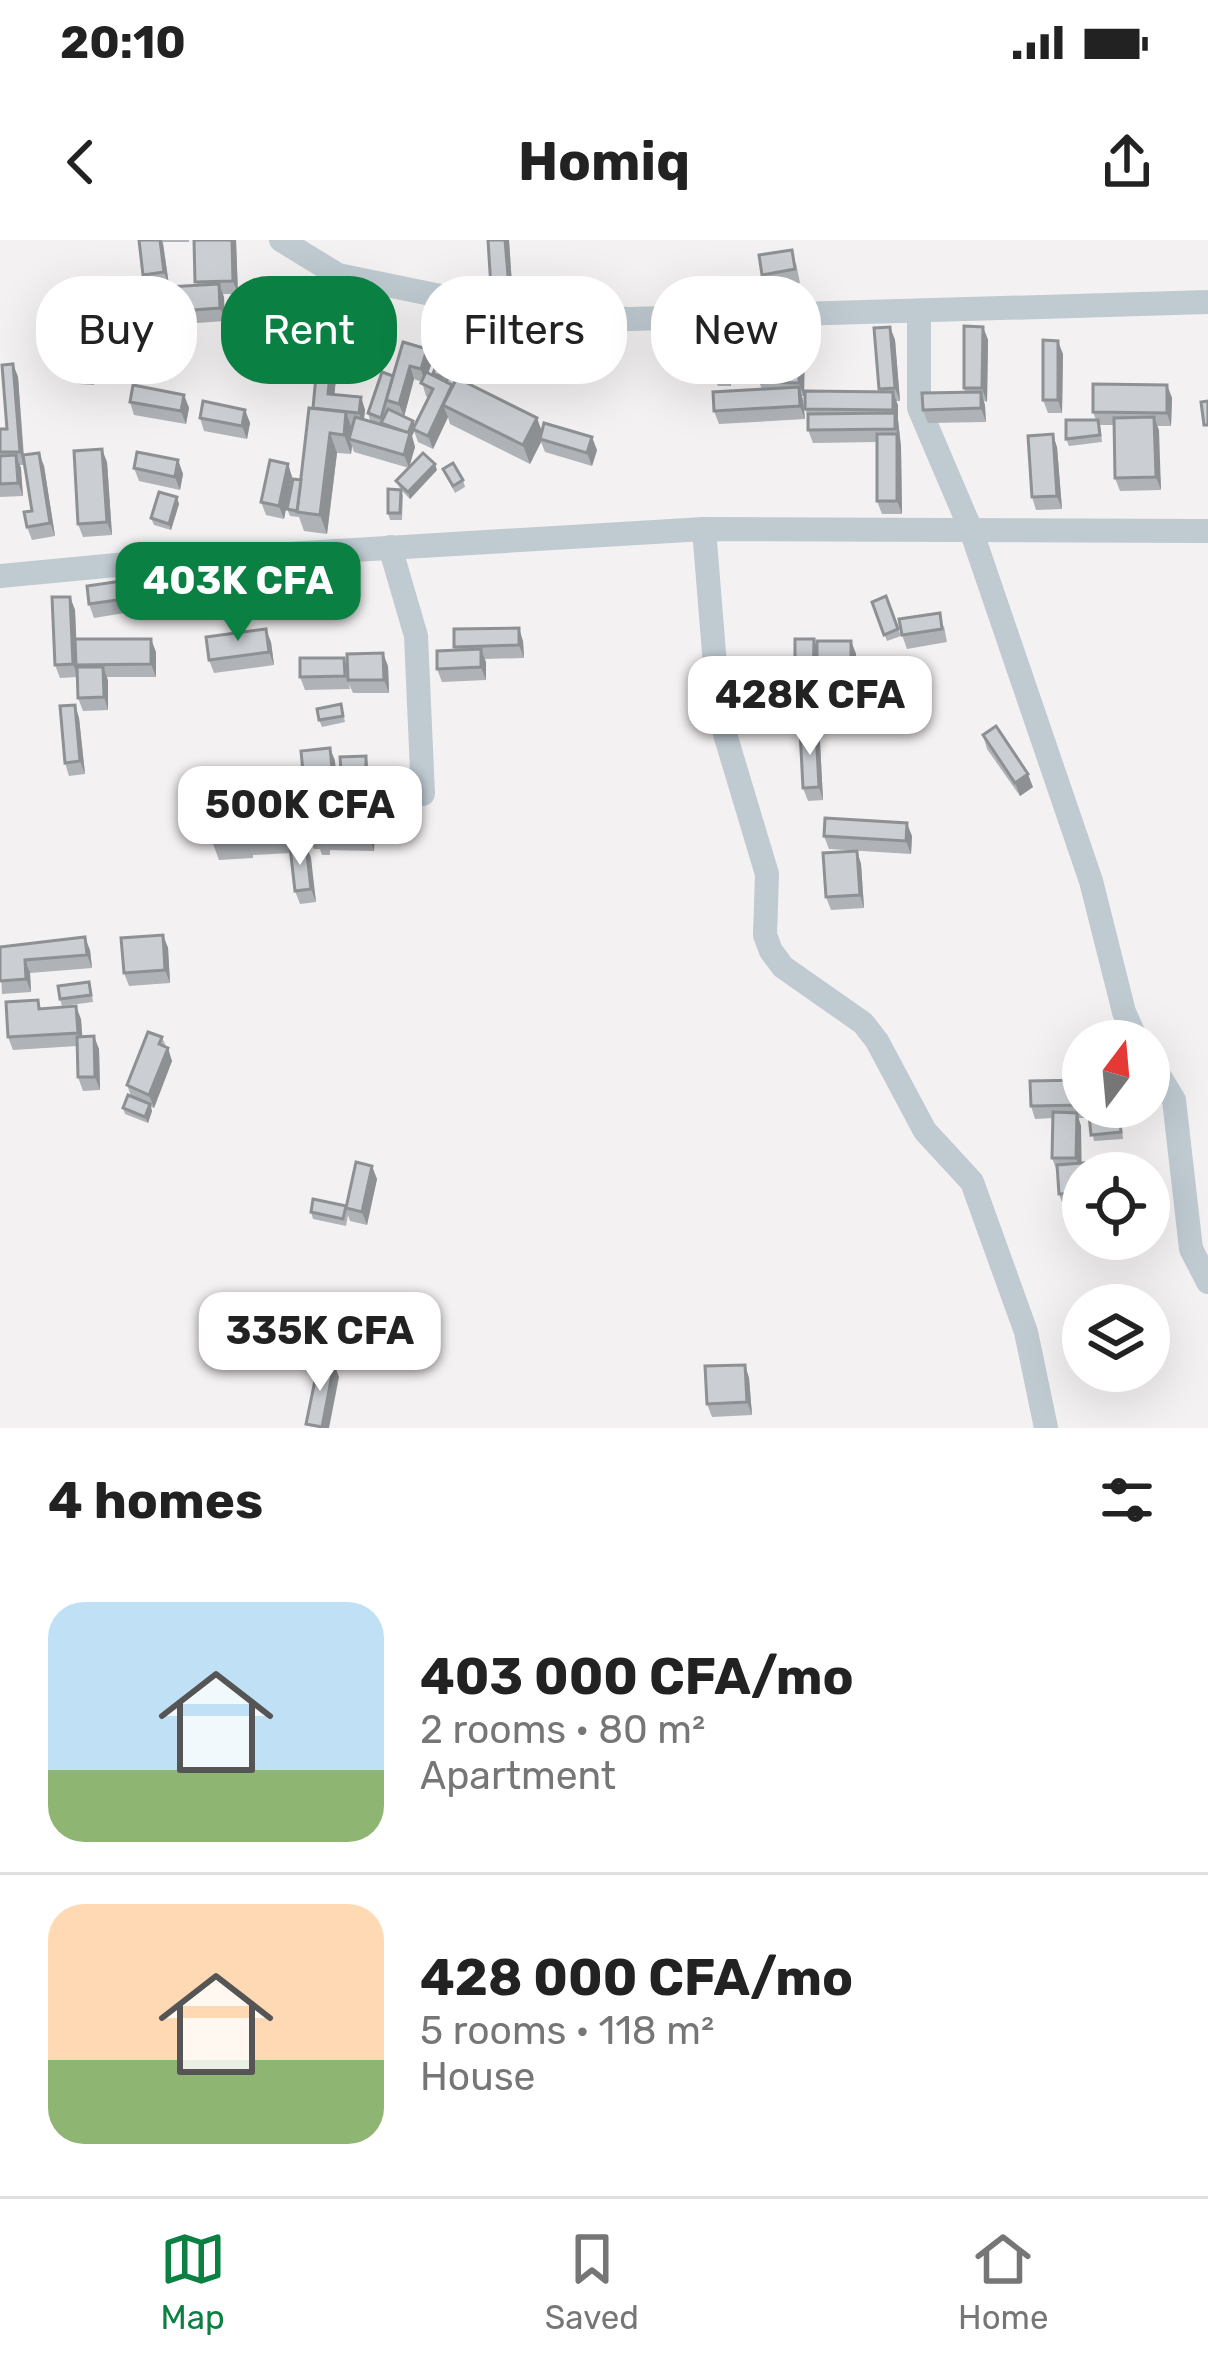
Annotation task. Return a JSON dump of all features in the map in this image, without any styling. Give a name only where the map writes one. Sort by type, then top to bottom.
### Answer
[{"type":"street","points":[[280,240],[338,275],[533,315],[630,319],[1208,302]]},
{"type":"street","points":[[919,310],[919,408],[971,530],[1091,881],[1128,1020]]},
{"type":"street","points":[[704,529],[717,690],[766,874],[769,889],[764,916],[771,951],[783,967],[863,1023],[878,1041],[925,1131],[972,1182],[1026,1332],[1046,1428]]},
{"type":"street","points":[[0,577],[704,529],[1208,531]]},
{"type":"street","points":[[391,547],[416,635],[423,794]]},
{"type":"street","points":[[1170,1093],[1192,1249],[1208,1282]]},
{"type":"building","points":[[139,240],[160,240],[164,272],[143,275]]},
{"type":"building","points":[[194,240],[232,240],[233,276],[197,282]]},
{"type":"building","points":[[488,240],[505,240],[508,276],[490,276]]},
{"type":"building","points":[[792,250],[795,269],[762,275],[759,255]]},
{"type":"building","points":[[219,284],[220,308],[197,310],[197,285]]},
{"type":"building","points":[[964,326],[983,327],[982,388],[964,388]]},
{"type":"building","points":[[890,327],[895,388],[879,389],[874,328]]},
{"type":"building","points":[[1043,340],[1058,341],[1058,400],[1043,400]]},
{"type":"building","points":[[403,342],[421,347],[421,369],[410,366],[399,404],[386,400],[391,384],[397,384]]},
{"type":"building","points":[[13,364],[20,452],[0,452],[0,429],[7,429],[2,365]]},
{"type":"building","points":[[315,384],[329,384],[328,394],[361,397],[359,413],[313,408]]},
{"type":"building","points":[[378,384],[391,384],[381,418],[368,413]]},
{"type":"building","points":[[423,384],[452,385],[428,436],[413,429],[433,389]]},
{"type":"building","points":[[454,384],[469,384],[537,418],[523,445],[443,405]]},
{"type":"building","points":[[1093,384],[1167,385],[1167,413],[1093,412]]},
{"type":"building","points":[[133,385],[184,395],[181,411],[130,402]]},
{"type":"building","points":[[799,387],[800,406],[714,411],[713,392]]},
{"type":"building","points":[[805,391],[893,392],[893,410],[805,409]]},
{"type":"building","points":[[981,392],[981,408],[923,410],[922,393]]},
{"type":"building","points":[[203,401],[245,410],[242,426],[200,418]]},
{"type":"building","points":[[1208,401],[1208,425],[1204,425],[1201,402]]},
{"type":"building","points":[[309,408],[346,412],[344,435],[330,433],[320,515],[297,512]]},
{"type":"building","points":[[388,409],[413,421],[408,433],[381,423]]},
{"type":"building","points":[[895,413],[895,429],[808,430],[808,414]]},
{"type":"building","points":[[355,417],[410,433],[404,455],[349,439]]},
{"type":"building","points":[[1154,417],[1156,477],[1115,478],[1114,418]]},
{"type":"building","points":[[1066,420],[1098,420],[1100,435],[1066,439]]},
{"type":"building","points":[[544,423],[592,437],[587,453],[540,439]]},
{"type":"building","points":[[877,434],[897,434],[897,501],[877,501]]},
{"type":"building","points":[[1053,434],[1057,496],[1032,497],[1028,436]]},
{"type":"building","points":[[102,449],[107,522],[78,524],[74,451]]},
{"type":"building","points":[[137,452],[178,460],[175,477],[134,468]]},
{"type":"building","points":[[39,453],[50,523],[27,527],[24,512],[32,511],[23,455]]},
{"type":"building","points":[[423,453],[435,464],[408,492],[396,481]]},
{"type":"building","points":[[16,455],[18,483],[0,484],[0,456]]},
{"type":"building","points":[[270,460],[288,464],[279,506],[261,502]]},
{"type":"building","points":[[453,463],[463,480],[453,486],[443,469]]},
{"type":"building","points":[[293,479],[301,480],[297,511],[287,509]]},
{"type":"building","points":[[388,489],[401,490],[400,513],[388,513]]},
{"type":"building","points":[[159,492],[177,497],[169,524],[151,518]]},
{"type":"building","points":[[136,579],[138,597],[89,604],[87,586]]},
{"type":"building","points":[[886,596],[898,629],[884,635],[872,602]]},
{"type":"building","points":[[52,597],[70,597],[73,664],[55,665]]},
{"type":"building","points":[[940,613],[942,629],[902,635],[899,619]]},
{"type":"building","points":[[519,628],[519,645],[454,647],[454,629]]},
{"type":"building","points":[[266,629],[269,652],[209,660],[206,637]]},
{"type":"building","points":[[75,639],[151,639],[151,664],[76,665]]},
{"type":"building","points":[[795,639],[814,639],[813,698],[795,698]]},
{"type":"building","points":[[817,641],[851,641],[851,670],[834,670],[833,701],[817,700]]},
{"type":"building","points":[[481,649],[481,667],[437,669],[437,651]]},
{"type":"building","points":[[383,653],[384,680],[348,680],[347,654]]},
{"type":"building","points":[[300,658],[344,658],[345,676],[300,677]]},
{"type":"building","points":[[77,667],[103,667],[104,697],[78,698]]},
{"type":"building","points":[[341,704],[343,716],[319,720],[317,709]]},
{"type":"building","points":[[75,705],[80,761],[65,763],[60,706]]},
{"type":"building","points":[[996,726],[1028,774],[1015,783],[983,735]]},
{"type":"building","points":[[816,729],[819,787],[803,788],[800,730]]},
{"type":"building","points":[[330,748],[333,779],[304,782],[301,751]]},
{"type":"building","points":[[366,756],[366,770],[341,771],[340,757]]},
{"type":"building","points":[[210,805],[301,805],[302,832],[212,841]]},
{"type":"building","points":[[310,805],[370,808],[369,838],[325,837],[325,842],[317,842],[317,836],[309,836]]},
{"type":"building","points":[[825,818],[907,823],[906,841],[824,836]]},
{"type":"building","points":[[306,845],[311,889],[295,891],[290,847]]},
{"type":"building","points":[[857,851],[860,895],[826,897],[823,853]]},
{"type":"building","points":[[163,935],[165,970],[124,973],[121,938]]},
{"type":"building","points":[[85,937],[87,955],[25,960],[26,979],[0,981],[0,947]]},
{"type":"building","points":[[89,982],[91,995],[60,999],[58,986]]},
{"type":"building","points":[[38,1000],[39,1009],[76,1006],[78,1033],[8,1037],[6,1002]]},
{"type":"building","points":[[148,1032],[162,1037],[159,1044],[168,1048],[149,1095],[127,1085]]},
{"type":"building","points":[[94,1036],[95,1077],[78,1077],[77,1037]]},
{"type":"building","points":[[1062,1080],[1062,1105],[1031,1106],[1030,1081]]},
{"type":"building","points":[[128,1095],[150,1104],[145,1117],[123,1108]]},
{"type":"building","points":[[1053,1112],[1062,1112],[1062,1128],[1077,1128],[1076,1152],[1052,1158]]},
{"type":"building","points":[[1090,1128],[1121,1128],[1121,1132],[1091,1135]]},
{"type":"building","points":[[356,1162],[372,1166],[362,1212],[346,1208]]},
{"type":"building","points":[[1057,1165],[1062,1165],[1062,1194],[1059,1194]]},
{"type":"building","points":[[313,1199],[346,1206],[343,1219],[311,1212]]},
{"type":"building","points":[[319,1361],[334,1364],[322,1427],[306,1424]]},
{"type":"building","points":[[745,1365],[747,1402],[707,1404],[705,1366]]}]
